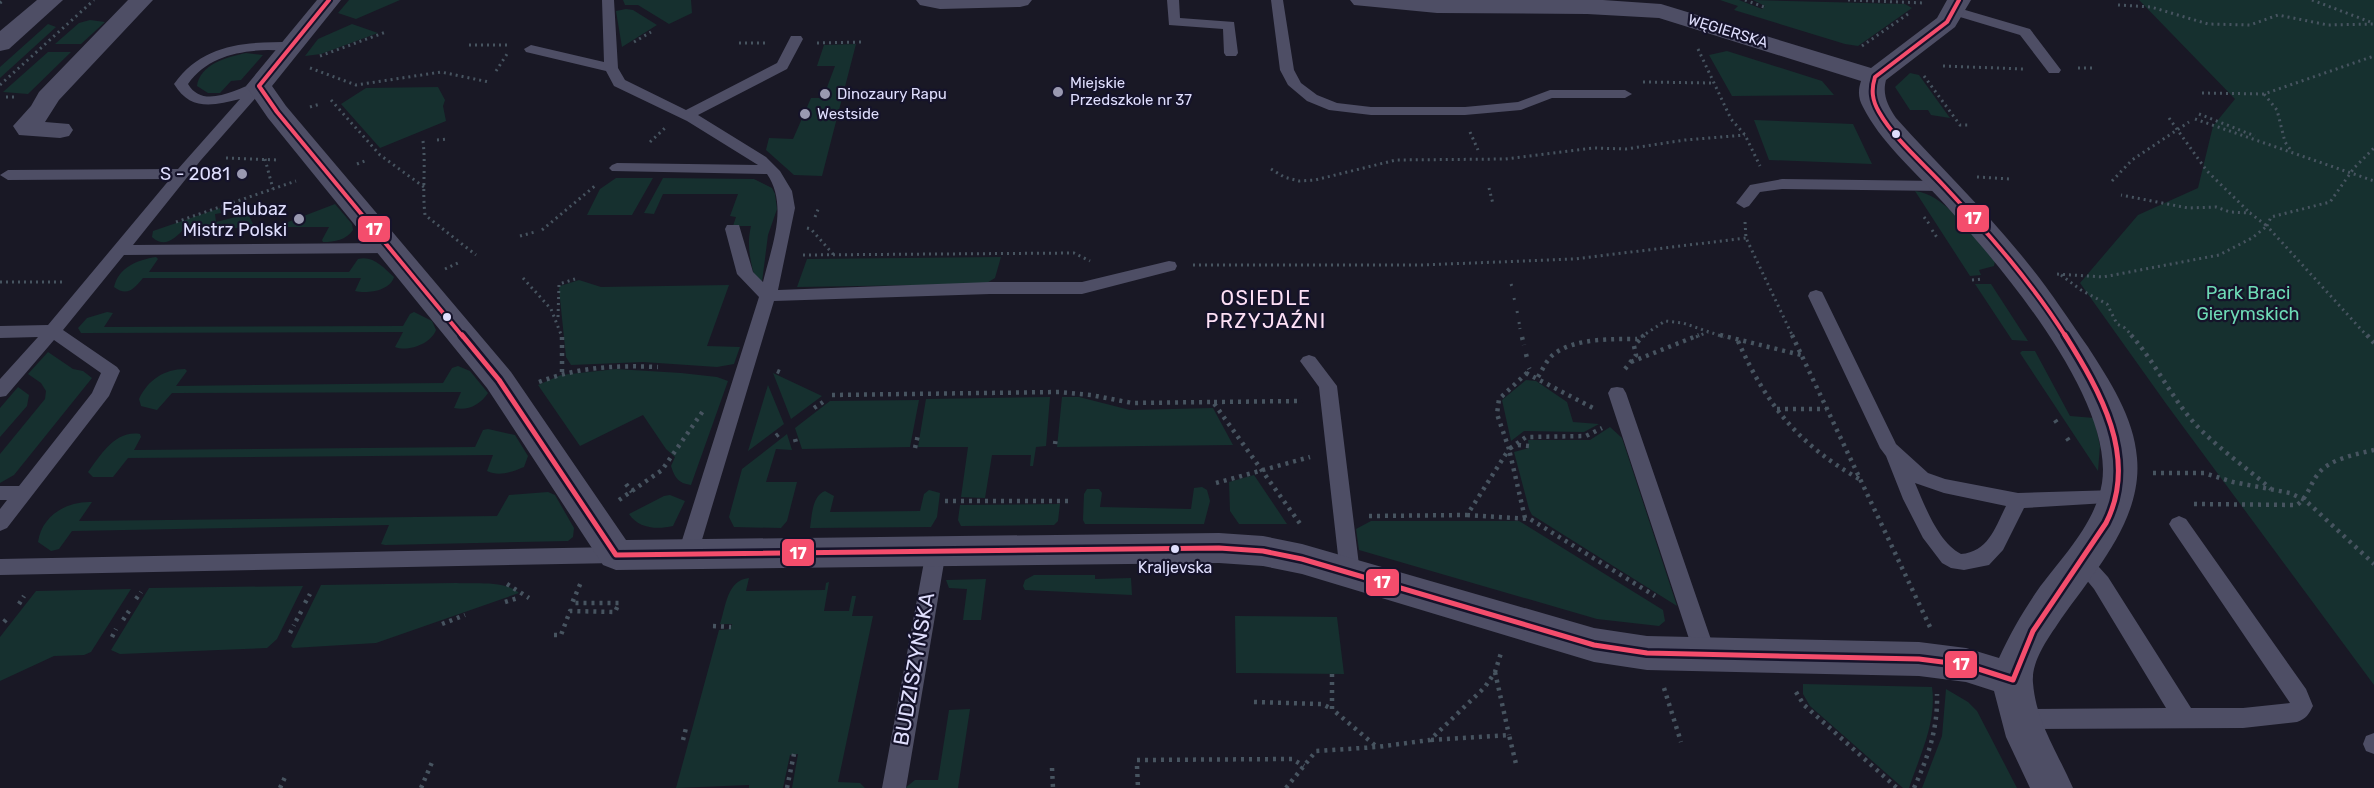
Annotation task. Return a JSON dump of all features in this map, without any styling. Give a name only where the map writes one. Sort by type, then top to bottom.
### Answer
[{"type":"street","points":[[0,44],[51,0]]},
{"type":"street","points":[[60,130],[38,131],[28,129],[26,126],[42,109],[48,97],[141,0]]},
{"type":"street","points":[[329,0],[306,55],[259,86],[333,165],[390,249],[499,380],[616,555],[1219,548],[1263,551],[1302,559],[1594,645],[1647,652],[1920,659],[1966,665],[2013,680]]},
{"type":"street","points":[[928,0],[940,2],[1020,0]]},
{"type":"street","name":"WĘGIERSKA","points":[[1362,0],[1434,6],[1625,7],[1661,11],[1875,77]]},
{"type":"street","points":[[1957,5],[1937,31],[1875,77],[1871,84],[1871,97],[1875,109],[1955,181],[2096,386],[2111,421],[2121,459],[2118,482],[2097,539],[2031,632],[2019,655],[2013,680],[2026,740],[2052,788]]},
{"type":"lane","points":[[608,0],[611,61],[619,83],[687,115],[760,160],[771,170],[784,191],[787,208],[768,296],[688,553]]},
{"type":"lane","points":[[1173,0],[1174,22],[1229,25],[1231,53]]},
{"type":"lane","points":[[1277,0],[1287,70],[1295,85],[1304,93],[1334,107],[1381,111],[1465,111],[1521,105],[1550,94],[1625,94]]},
{"type":"lane","points":[[1957,5],[2025,32],[2054,70]]},
{"type":"lane","points":[[687,115],[782,66],[796,39]]},
{"type":"lane","points":[[259,86],[230,98],[204,100],[190,98],[184,92],[181,84],[186,73],[200,63],[236,49],[306,55]]},
{"type":"lane","points":[[531,49],[611,61]]},
{"type":"lane","points":[[0,391],[259,86]]},
{"type":"lane","points":[[617,168],[771,170]]},
{"type":"lane","points":[[8,176],[183,174]]},
{"type":"lane","points":[[1744,203],[1755,188],[1782,184],[1955,181]]},
{"type":"lane","points":[[733,229],[745,274],[768,296],[990,288],[1082,288],[1169,266]]},
{"type":"lane","points":[[126,243],[390,249]]},
{"type":"lane","points":[[1816,296],[1932,538],[1946,555],[1956,562],[1982,559],[1996,544],[2018,501]]},
{"type":"lane","points":[[0,332],[53,331],[111,371],[100,396],[0,523]]},
{"type":"lane","points":[[1309,361],[1328,386],[1350,573]]},
{"type":"lane","points":[[1617,393],[1621,418],[1705,654]]},
{"type":"lane","points":[[1889,448],[1921,478],[1944,486],[2018,501],[2118,482]]},
{"type":"lane","points":[[0,493],[24,493]]},
{"type":"lane","points":[[2020,719],[2185,719],[2286,714],[2297,712],[2302,706],[2298,696],[2183,514]]},
{"type":"lane","name":"BUDZISZYŃSKA","points":[[894,788],[936,551]]},
{"type":"lane","points":[[0,567],[616,555]]},
{"type":"lane","points":[[2081,561],[2101,583],[2185,719]]},
{"type":"path","points":[[0,3],[4,0]]},
{"type":"path","points":[[0,85],[94,0]]},
{"type":"path","points":[[1745,0],[1764,7]]},
{"type":"path","points":[[1848,0],[1927,1]]},
{"type":"path","points":[[2312,0],[2374,23]]},
{"type":"path","points":[[1857,50],[1927,1]]},
{"type":"path","points":[[2118,5],[2151,7],[2208,24],[2250,25],[2278,15],[2328,25],[2374,23]]},
{"type":"path","points":[[386,32],[306,55],[318,72],[356,85],[441,72],[489,81]]},
{"type":"path","points":[[826,42],[861,42]]},
{"type":"path","points":[[739,43],[761,43]]},
{"type":"path","points":[[1695,44],[1731,119],[1745,135],[1759,164]]},
{"type":"path","points":[[469,45],[499,45]]},
{"type":"path","points":[[2202,93],[2264,94],[2374,56]]},
{"type":"path","points":[[496,71],[500,65]]},
{"type":"path","points":[[1942,66],[2054,70]]},
{"type":"path","points":[[1924,76],[1960,125],[1971,125]]},
{"type":"path","points":[[1625,94],[1641,82],[1713,83]]},
{"type":"path","points":[[2264,94],[2277,110],[2285,142],[2291,151]]},
{"type":"path","points":[[331,100],[380,155],[424,188]]},
{"type":"path","points":[[310,107],[320,104]]},
{"type":"path","points":[[2199,114],[2232,125],[2263,141]]},
{"type":"path","points":[[2169,118],[2207,171],[2250,213],[2267,226],[2374,342]]},
{"type":"path","points":[[2195,119],[2374,181]]},
{"type":"path","points":[[2112,181],[2132,160],[2189,122]]},
{"type":"path","points":[[1470,131],[1478,150]]},
{"type":"path","points":[[1272,169],[1276,174],[1295,181],[1321,181],[1379,162],[1396,160],[1513,159],[1593,148],[1626,149],[1685,140],[1745,135]]},
{"type":"path","points":[[437,140],[448,139]]},
{"type":"path","points":[[423,141],[426,168],[425,215],[476,255]]},
{"type":"path","points":[[2018,271],[2103,277],[2219,255],[2253,238],[2267,226],[2271,217],[2330,202],[2354,168],[2374,148]]},
{"type":"path","points":[[220,158],[333,165],[367,160]]},
{"type":"path","points":[[265,159],[273,189]]},
{"type":"path","points":[[126,243],[333,165]]},
{"type":"path","points":[[1955,181],[2011,179]]},
{"type":"path","points":[[542,230],[596,185]]},
{"type":"path","points":[[1489,188],[1493,204]]},
{"type":"path","points":[[2121,195],[2188,208],[2216,207],[2230,212],[2250,213]]},
{"type":"path","points":[[1744,203],[1746,238],[1931,629]]},
{"type":"path","points":[[815,217],[819,207]]},
{"type":"path","points":[[1924,217],[1938,239]]},
{"type":"path","points":[[811,229],[834,254]]},
{"type":"path","points":[[520,236],[535,232]]},
{"type":"path","points":[[1169,266],[1422,265],[1574,260],[1746,238]]},
{"type":"path","points":[[808,255],[1074,253],[1094,262]]},
{"type":"path","points":[[443,269],[458,263]]},
{"type":"path","points":[[2060,274],[2081,290],[2107,304],[2117,324],[2125,328],[2140,345],[2166,388],[2197,426],[2271,489]]},
{"type":"path","points":[[523,278],[551,306],[561,323],[564,358],[562,372]]},
{"type":"path","points":[[559,319],[559,284],[575,279]]},
{"type":"path","points":[[1972,280],[1982,279]]},
{"type":"path","points":[[0,282],[94,282]]},
{"type":"path","points":[[1636,355],[1634,346],[1638,339],[1665,321],[1683,323],[1737,340],[1802,355]]},
{"type":"path","points":[[1519,322],[1520,329]]},
{"type":"path","points":[[1629,362],[1708,332]]},
{"type":"path","points":[[1522,337],[1524,345]]},
{"type":"path","points":[[1538,378],[1546,363],[1554,354],[1563,349],[1594,343],[1638,339]]},
{"type":"path","points":[[1737,340],[1776,409],[1837,467],[1861,480]]},
{"type":"path","points":[[538,382],[562,372],[615,366],[658,367]]},
{"type":"path","points":[[1525,518],[1509,449],[1497,414],[1499,399],[1529,368]]},
{"type":"path","points":[[777,371],[784,374]]},
{"type":"path","points":[[1526,373],[1621,418]]},
{"type":"path","points":[[832,395],[1059,392],[1091,395],[1132,403],[1330,400]]},
{"type":"path","points":[[814,408],[823,402]]},
{"type":"path","points":[[1213,402],[1305,531]]},
{"type":"path","points":[[625,497],[662,470],[706,405]]},
{"type":"path","points":[[1776,409],[1827,409]]},
{"type":"path","points":[[1467,515],[1509,449],[1526,437],[1586,436],[1621,418]]},
{"type":"path","points":[[2055,420],[2059,426]]},
{"type":"path","points":[[915,448],[918,435]]},
{"type":"path","points":[[1055,444],[1056,438]]},
{"type":"path","points":[[2067,438],[2071,444]]},
{"type":"path","points":[[795,440],[797,446]]},
{"type":"path","points":[[1517,445],[1529,446]]},
{"type":"path","points":[[2183,514],[2297,505],[2305,500],[2321,470],[2361,452],[2374,450]]},
{"type":"path","points":[[1216,483],[1314,456]]},
{"type":"path","points":[[2118,482],[2150,473],[2204,473],[2233,482],[2290,493],[2305,500],[2374,564]]},
{"type":"path","points":[[626,484],[632,492]]},
{"type":"path","points":[[945,501],[1070,501]]},
{"type":"path","points":[[1343,516],[1467,515],[1530,519],[1694,620]]},
{"type":"path","points":[[504,583],[529,598]]},
{"type":"path","points":[[554,635],[561,635],[570,611],[615,612],[619,603],[572,603],[580,584]]},
{"type":"path","points":[[136,599],[141,592]]},
{"type":"path","points":[[305,603],[310,594]]},
{"type":"path","points":[[19,604],[24,596]]},
{"type":"path","points":[[505,602],[518,598]]},
{"type":"path","points":[[290,633],[302,610]]},
{"type":"path","points":[[123,620],[129,611]]},
{"type":"path","points":[[4,622],[9,615]]},
{"type":"path","points":[[442,624],[465,615]]},
{"type":"path","points":[[713,626],[731,627]]},
{"type":"path","points":[[111,637],[116,629]]},
{"type":"path","points":[[1430,740],[1462,711],[1495,672],[1501,652]]},
{"type":"path","points":[[1495,672],[1516,764]]},
{"type":"path","points":[[1332,674],[1332,709]]},
{"type":"path","points":[[1914,788],[1931,749],[1939,719],[1936,684]]},
{"type":"path","points":[[1664,689],[1681,742]]},
{"type":"path","points":[[1800,698],[1804,705],[1897,788]]},
{"type":"path","points":[[1254,702],[1322,704],[1332,709],[1377,747]]},
{"type":"path","points":[[683,740],[686,728]]},
{"type":"path","points":[[1286,788],[1316,751],[1509,735]]},
{"type":"path","points":[[787,788],[794,754]]},
{"type":"path","points":[[1138,788],[1137,763],[1292,759],[1304,766]]},
{"type":"path","points":[[421,788],[433,760]]},
{"type":"path","points":[[1052,768],[1053,788]]},
{"type":"path","points":[[280,788],[286,775]]},
{"type":"green space","points":[[349,0],[400,0],[356,19],[338,13]]},
{"type":"green space","points":[[623,0],[691,0],[692,13],[669,24],[638,5],[625,5]]},
{"type":"green space","points":[[1720,0],[1739,0],[1762,9],[1765,6],[1753,0],[1905,4],[1912,8],[1858,46],[1734,10],[1738,6]]},
{"type":"green space","name":"Park Braci Gierymskich","points":[[2139,0],[2374,0],[2374,685],[2080,283],[2138,215],[2198,188],[2213,126],[2235,99]]},
{"type":"green space","points":[[633,10],[657,25],[622,47],[616,11]]},
{"type":"green space","points":[[90,20],[105,22],[81,44],[55,44],[79,23]]},
{"type":"green space","points":[[48,24],[56,27],[0,78],[0,67]]},
{"type":"green space","points":[[352,24],[378,33],[321,54],[305,56],[318,39]]},
{"type":"green space","points":[[856,44],[822,176],[794,175],[766,150],[769,138],[793,139],[811,98],[823,98],[835,66],[817,66],[824,45]]},
{"type":"green space","points":[[1727,51],[1822,81],[1834,95],[1732,96],[1709,55]]},
{"type":"green space","points":[[48,52],[71,52],[28,94],[3,92]]},
{"type":"green space","points":[[246,53],[263,55],[241,80],[231,81],[220,93],[208,93],[197,86],[199,78],[209,67],[223,59]]},
{"type":"green space","points":[[1910,73],[1919,75],[1950,118],[1931,115],[1928,110],[1910,110],[1895,87]]},
{"type":"green space","points":[[438,87],[445,100],[443,106],[446,121],[380,148],[341,104],[366,88]]},
{"type":"green space","points":[[1754,120],[1853,124],[1872,164],[1769,160]]},
{"type":"green space","points":[[616,178],[653,178],[632,215],[587,215],[600,189]]},
{"type":"green space","points":[[663,178],[754,179],[772,188],[777,209],[768,235],[762,282],[756,283],[751,261],[749,241],[751,226],[733,226],[736,217],[730,216],[738,194],[663,194],[654,214],[644,213]]},
{"type":"green space","points":[[1915,191],[1927,194],[1949,209],[1995,261],[1994,266],[1979,270],[1981,275],[1970,276]]},
{"type":"green space","points":[[335,204],[352,224],[353,230],[340,240],[323,242],[329,227],[275,227]]},
{"type":"green space","points":[[220,208],[221,213],[215,214],[216,222],[248,214],[257,228],[185,228],[166,242],[152,237],[153,231]]},
{"type":"green space","points":[[156,257],[158,259],[149,272],[349,272],[358,259],[363,258],[378,263],[394,277],[388,286],[366,292],[355,291],[361,278],[143,278],[127,291],[114,287],[116,280],[124,270],[142,260]]},
{"type":"green space","points":[[1001,257],[995,278],[985,284],[797,287],[807,259]]},
{"type":"green space","points":[[579,280],[601,287],[729,285],[707,346],[740,347],[734,364],[717,367],[643,362],[571,365],[566,357],[559,289],[560,286]]},
{"type":"green space","points":[[1975,284],[1991,284],[2028,341],[2012,340]]},
{"type":"green space","points":[[107,312],[113,313],[104,327],[403,326],[410,314],[414,312],[432,321],[436,330],[424,343],[412,348],[395,347],[403,332],[81,333],[78,328],[87,318]]},
{"type":"green space","points":[[2035,351],[2070,416],[2094,418],[2100,446],[2098,471],[2020,353]]},
{"type":"green space","points":[[48,352],[73,369],[83,371],[92,378],[14,475],[0,483],[0,454],[45,399],[46,391],[41,383],[28,374]]},
{"type":"green space","points":[[458,366],[470,371],[488,393],[481,401],[469,408],[454,408],[461,392],[172,393],[157,410],[141,406],[139,399],[147,386],[164,373],[185,369],[187,371],[176,386],[443,383],[452,368]]},
{"type":"green space","points":[[616,369],[681,373],[717,377],[728,381],[691,485],[683,483],[676,477],[671,466],[675,457],[666,449],[643,415],[580,446],[538,385],[561,375]]},
{"type":"green space","points":[[773,373],[822,396],[791,419]]},
{"type":"green space","points":[[1526,380],[1536,381],[1567,402],[1573,422],[1599,424],[1584,432],[1524,431],[1511,441],[1502,400]]},
{"type":"green space","points":[[768,385],[784,424],[748,451]]},
{"type":"green space","points":[[18,387],[29,395],[27,406],[0,437],[0,408]]},
{"type":"green space","points":[[1050,397],[1046,446],[1036,447],[1033,466],[1030,466],[1031,455],[992,455],[985,498],[961,497],[968,447],[918,447],[926,399]]},
{"type":"green space","points":[[1062,397],[1079,397],[1130,410],[1213,408],[1233,445],[1057,447]]},
{"type":"green space","points":[[919,400],[910,447],[802,449],[795,428],[830,401]]},
{"type":"green space","points":[[1610,427],[1622,438],[1677,606],[1532,515],[1529,509],[1514,452],[1529,448],[1528,440],[1590,440]]},
{"type":"green space","points":[[483,430],[515,435],[528,456],[524,467],[501,474],[492,473],[487,471],[493,455],[128,458],[113,477],[93,477],[88,472],[110,445],[123,436],[131,434],[140,434],[141,437],[134,450],[475,447]]},
{"type":"green space","points":[[787,434],[792,450],[776,449],[766,482],[797,482],[787,521],[781,528],[734,527],[729,517],[742,469]]},
{"type":"green space","points":[[1254,475],[1287,524],[1239,524],[1230,511],[1229,482]]},
{"type":"green space","points":[[1202,487],[1207,490],[1210,501],[1204,524],[1085,524],[1083,520],[1084,494],[1087,489],[1099,489],[1102,493],[1100,507],[1191,509],[1194,488]]},
{"type":"green space","points":[[929,490],[940,493],[937,517],[931,527],[810,528],[815,501],[825,491],[834,496],[830,512],[920,511],[924,494]]},
{"type":"green space","points":[[548,492],[555,495],[574,528],[573,537],[568,541],[381,544],[389,525],[72,531],[59,549],[51,551],[38,542],[40,532],[50,517],[65,507],[83,502],[92,502],[79,521],[497,516],[509,495]]},
{"type":"green space","points":[[670,495],[685,501],[673,526],[648,527],[637,522],[629,514],[664,496]]},
{"type":"green space","points":[[1060,504],[1058,521],[1054,525],[961,526],[958,520],[960,505]]},
{"type":"green space","points":[[1371,521],[1519,521],[1663,610],[1665,621],[1659,626],[1597,619],[1359,550],[1356,529]]},
{"type":"green space","points":[[1034,575],[1095,575],[1095,579],[1131,578],[1132,595],[1025,590],[1023,586],[1025,580]]},
{"type":"green space","points":[[749,578],[746,591],[825,590],[826,583],[829,582],[824,611],[849,611],[852,596],[856,596],[852,616],[873,616],[838,782],[860,783],[865,788],[792,788],[798,754],[790,755],[783,788],[749,788],[749,785],[676,788],[719,630],[730,629],[732,624],[720,624],[728,595],[736,584]]},
{"type":"green space","points":[[986,579],[981,620],[963,620],[967,589],[949,588],[946,580]]},
{"type":"green space","points":[[498,584],[519,593],[376,643],[293,648],[291,646],[321,585]]},
{"type":"green space","points":[[303,586],[277,639],[267,648],[120,654],[111,650],[149,588]]},
{"type":"green space","points":[[131,589],[91,652],[84,655],[54,656],[0,681],[0,637],[36,591]]},
{"type":"green space","points":[[1235,616],[1337,617],[1344,674],[1236,673]]},
{"type":"green space","points":[[1803,684],[1932,687],[1930,726],[1909,788],[1903,788],[1810,706],[1803,694]]},
{"type":"green space","points":[[1946,689],[1968,702],[1977,711],[2017,788],[1922,788],[1942,736]]},
{"type":"green space","points":[[970,709],[958,788],[905,788],[915,780],[938,780],[949,710]]},
{"type":"transit line","name":"17","points":[[329,0],[259,86],[277,112],[499,380],[616,555],[1219,548],[1263,551],[1302,559],[1594,645],[1647,653],[1919,659],[1966,665],[2013,680],[2033,631],[2106,523],[2115,500],[2120,460],[2106,411],[2084,366],[2056,322],[1989,236],[1887,124],[1874,102],[1872,90],[1875,77],[1947,22],[1959,0]]},
{"type":"place","name":"Miejskie Przedszkole nr 37","points":[[1058,92]]},
{"type":"place","name":"Dinozaury Rapu","points":[[825,94]]},
{"type":"place","name":"Westside","points":[[805,114]]},
{"type":"place","name":"S - 2081","points":[[242,174]]},
{"type":"place","name":"Falubaz Mistrz Polski","points":[[299,219]]},
{"type":"place","name":"Kraljevska","points":[[1175,549]]},
{"type":"district","name":"OSIEDLE PRZYJAŹNI","points":[[1266,310]]}]
